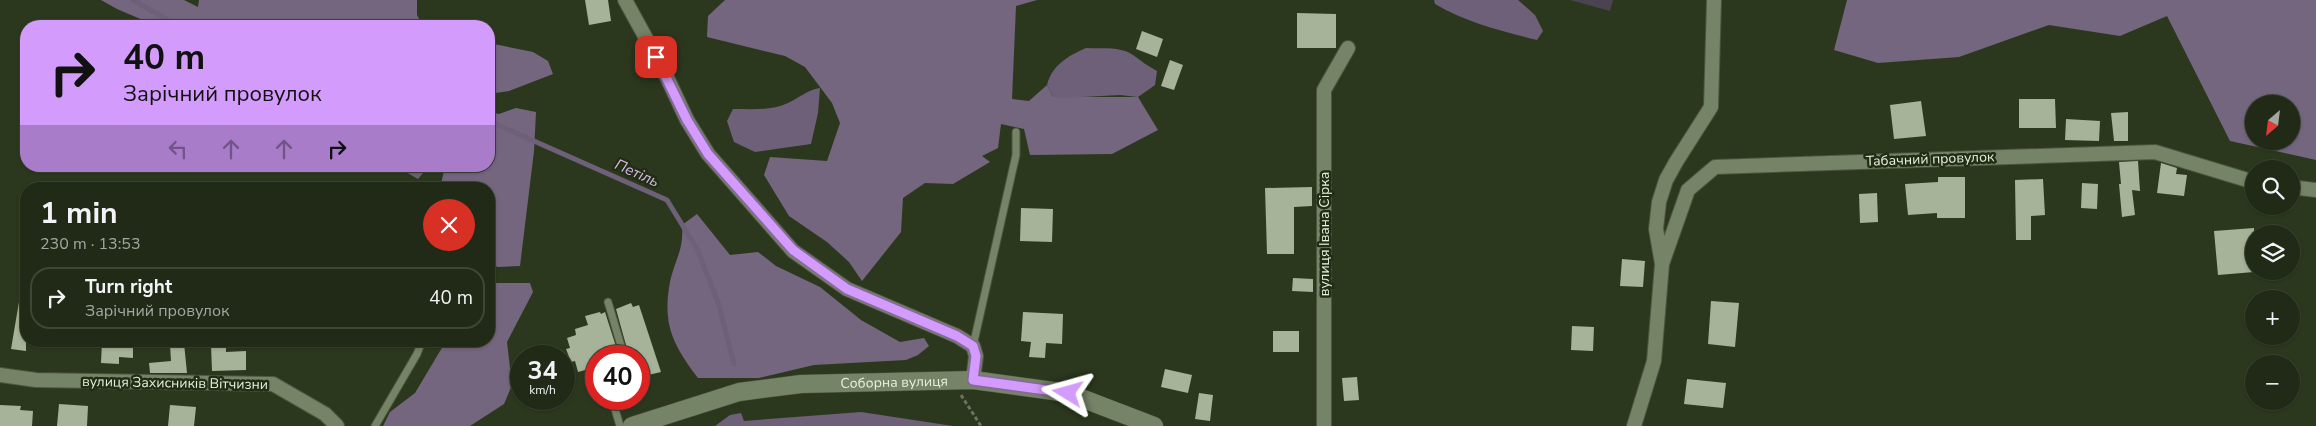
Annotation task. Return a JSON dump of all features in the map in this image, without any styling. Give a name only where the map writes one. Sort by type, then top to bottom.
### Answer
[{"type":"street","points":[[626,0],[664,71],[687,120],[708,154],[793,250],[847,289],[957,336],[973,346],[976,356],[973,380]]},
{"type":"street","points":[[1634,426],[1654,361],[1662,264],[1656,229],[1659,202],[1666,180],[1710,108],[1714,0]]},
{"type":"street","name":"вулиця Івана Сірка","points":[[1324,426],[1324,90],[1348,48]]},
{"type":"street","name":"Табачний провулок","points":[[1662,264],[1688,190],[1715,167],[2155,152],[2245,179]]},
{"type":"street","points":[[2300,188],[2316,190]]},
{"type":"street","name":"вулиця Захисників Вітчизни","points":[[0,376],[36,380],[274,384],[325,414],[337,426]]},
{"type":"street","name":"Соборна вулиця","points":[[632,426],[739,392],[801,384],[973,380],[1068,393],[1154,426]]},
{"type":"lane","points":[[973,346],[1016,155],[1016,132]]},
{"type":"lane","points":[[608,302],[621,345]]},
{"type":"lane","points":[[376,426],[418,354],[420,347]]},
{"type":"lane","points":[[615,410],[620,426]]},
{"type":"path","points":[[951,380],[981,426]]},
{"type":"shaded area","points":[[101,0],[184,0],[198,7],[199,0],[417,0],[417,15],[420,20],[143,20]]},
{"type":"shaded area","points":[[725,0],[1037,0],[1016,6],[1012,99],[1029,101],[1047,85],[1053,97],[1138,97],[1158,130],[1112,154],[1030,155],[1024,129],[1001,124],[998,148],[982,156],[990,162],[953,184],[925,183],[903,198],[901,232],[862,281],[849,262],[827,242],[789,216],[764,175],[770,157],[827,161],[840,123],[832,103],[805,67],[785,56],[707,37],[708,16]]},
{"type":"shaded area","points":[[1434,0],[1518,0],[1535,15],[1543,31],[1537,40],[1498,30],[1447,11],[1435,4]]},
{"type":"shaded area","points":[[1570,0],[1613,0],[1610,11]]},
{"type":"shaded area","points":[[1847,0],[2316,0],[2316,160],[2271,150],[2300,150],[2300,95],[2245,95],[2245,144],[2230,141],[2167,16],[2120,36],[2049,25],[1959,57],[1878,63],[1834,50]]},
{"type":"shaded area","points":[[495,44],[533,52],[548,61],[553,74],[509,91],[495,93]]},
{"type":"shaded area","points":[[1086,48],[1116,49],[1128,52],[1157,71],[1155,85],[1138,97],[1120,95],[1053,97],[1047,85],[1053,72],[1067,58]]},
{"type":"shaded area","points":[[820,88],[818,113],[811,144],[755,152],[734,142],[727,121],[733,109],[761,109],[781,106],[807,92]]},
{"type":"shaded area","points":[[516,108],[536,112],[534,151],[520,266],[497,267],[495,264],[495,182],[442,182],[444,172],[495,172],[495,113],[499,114]]},
{"type":"shaded area","points":[[406,172],[424,172],[418,179]]},
{"type":"shaded area","points":[[697,214],[730,255],[758,252],[776,266],[820,287],[861,320],[900,342],[924,338],[929,346],[918,355],[906,360],[814,365],[759,378],[698,378],[676,344],[667,310],[670,282],[682,241],[682,225]]},
{"type":"shaded area","points":[[495,283],[530,283],[533,292],[507,342],[510,390],[504,404],[470,426],[383,426],[390,412],[415,393],[442,347],[495,347]]},
{"type":"shaded area","points":[[861,412],[953,426],[715,426],[730,415],[741,413],[744,421]]},
{"type":"building","points":[[585,0],[608,0],[611,21],[589,25]]},
{"type":"building","points":[[1297,13],[1336,14],[1336,48],[1297,48]]},
{"type":"building","points":[[1142,31],[1163,39],[1157,57],[1136,49]]},
{"type":"building","points":[[1170,60],[1183,65],[1174,90],[1161,86]]},
{"type":"building","points":[[2019,99],[2055,99],[2056,128],[2019,128]]},
{"type":"building","points":[[1921,101],[1926,136],[1894,139],[1890,105]]},
{"type":"building","points":[[2128,112],[2128,141],[2114,141],[2111,113]]},
{"type":"building","points":[[2066,119],[2100,121],[2099,141],[2065,140]]},
{"type":"building","points":[[2138,161],[2140,191],[2132,190],[2135,215],[2122,217],[2119,162]]},
{"type":"building","points":[[2161,163],[2177,168],[2176,174],[2187,175],[2184,196],[2157,193]]},
{"type":"building","points":[[1938,177],[1965,177],[1965,218],[1937,218],[1937,213],[1908,215],[1905,184],[1938,182]]},
{"type":"building","points":[[2043,179],[2045,215],[2031,216],[2031,240],[2016,240],[2015,180]]},
{"type":"building","points":[[2082,183],[2098,184],[2097,209],[2081,208]]},
{"type":"building","points":[[1312,187],[1312,206],[1294,207],[1294,254],[1267,254],[1265,188]]},
{"type":"building","points":[[1877,193],[1878,222],[1860,223],[1859,194]]},
{"type":"building","points":[[1021,208],[1053,209],[1052,242],[1020,241]]},
{"type":"building","points":[[2245,229],[2245,273],[2218,275],[2214,231]]},
{"type":"building","points":[[1622,259],[1645,261],[1643,287],[1620,286]]},
{"type":"building","points":[[1293,278],[1313,279],[1313,292],[1292,291]]},
{"type":"building","points":[[1711,301],[1739,303],[1735,347],[1708,344]]},
{"type":"building","points":[[20,302],[20,347],[26,347],[26,351],[11,349]]},
{"type":"building","points":[[631,303],[633,307],[639,305],[661,372],[650,375],[650,345],[626,345],[616,309]]},
{"type":"building","points":[[605,312],[616,345],[585,345],[585,370],[578,372],[575,361],[575,345],[569,345],[567,338],[576,335],[575,329],[588,325],[585,316]]},
{"type":"building","points":[[1023,312],[1063,314],[1062,344],[1046,343],[1045,358],[1029,357],[1031,342],[1021,341]]},
{"type":"building","points":[[1572,326],[1594,327],[1593,351],[1571,350]]},
{"type":"building","points":[[1273,331],[1299,331],[1299,352],[1273,352]]},
{"type":"building","points":[[102,347],[133,347],[133,358],[119,357],[119,364],[101,363]]},
{"type":"building","points":[[170,347],[184,347],[187,373],[150,373],[149,363],[171,361]]},
{"type":"building","points":[[211,347],[226,347],[226,352],[246,351],[246,370],[212,371]]},
{"type":"building","points":[[1165,369],[1192,375],[1188,393],[1161,387]]},
{"type":"building","points":[[1357,377],[1359,400],[1344,401],[1342,378]]},
{"type":"building","points":[[1687,379],[1726,383],[1723,408],[1684,404]]},
{"type":"building","points":[[1199,393],[1213,395],[1210,421],[1195,419]]},
{"type":"building","points":[[59,404],[88,406],[87,426],[57,426]]},
{"type":"building","points":[[0,405],[21,406],[20,410],[33,411],[32,426],[0,426]]},
{"type":"building","points":[[170,405],[196,407],[194,426],[168,426]]},
{"type":"waterway","name":"Петіль","points":[[133,0],[168,20]]},
{"type":"waterway","name":"Петіль","points":[[495,124],[667,200],[697,249],[718,302],[734,364]]},
{"type":"route","points":[[656,57],[687,120],[708,154],[793,250],[847,289],[957,336],[973,346],[976,356],[973,380],[1068,393]]}]
